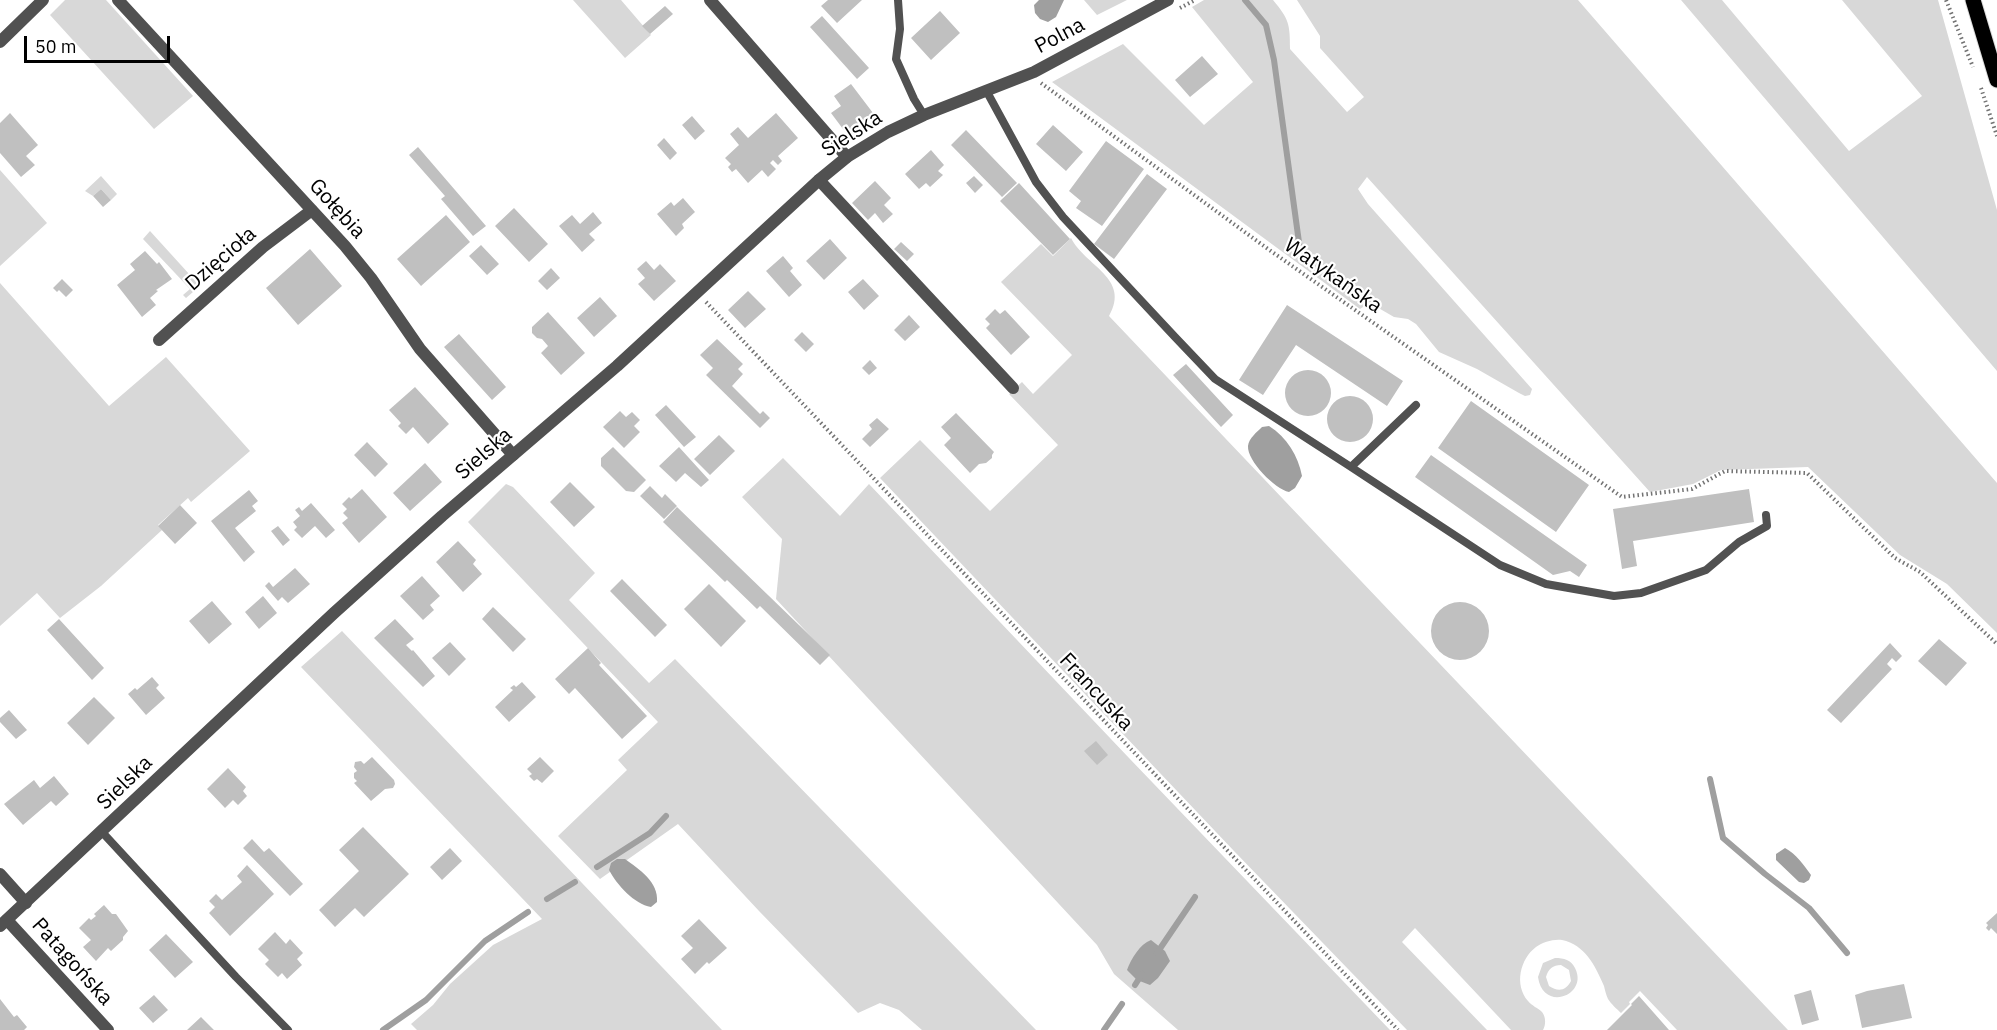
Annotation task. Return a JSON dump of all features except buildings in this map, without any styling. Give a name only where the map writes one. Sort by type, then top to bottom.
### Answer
[{"type":"main road","points":[[1972,0],[1997,80]]},
{"type":"street","points":[[0,42],[43,0]]},
{"type":"street","name":"Gołębia","points":[[118,0],[312,210],[371,278],[420,349],[513,455]]},
{"type":"street","points":[[710,0],[847,157]]},
{"type":"street","name":"Polna","points":[[1034,72],[1168,0]]},
{"type":"street","name":"Sielska","points":[[4,923],[334,613],[616,366],[819,180],[870,142],[924,115],[1034,72]]},
{"type":"street","points":[[819,180],[1013,388]]},
{"type":"street","name":"Dzięcioła","points":[[159,340],[263,247],[312,210]]},
{"type":"street","points":[[0,874],[26,903]]},
{"type":"street","name":"Patagońska","points":[[4,923],[108,1030]]},
{"type":"lane","points":[[898,0],[900,29],[896,59],[924,115]]},
{"type":"lane","points":[[987,92],[1036,182],[1063,217],[1215,379],[1500,565],[1546,584],[1614,596],[1641,593],[1706,570],[1739,542],[1767,526],[1766,515]]},
{"type":"lane","points":[[1351,467],[1416,405]]},
{"type":"lane","points":[[102,832],[288,1030]]},
{"type":"path","points":[[1946,0],[1976,75]]},
{"type":"path","name":"Watykańska","points":[[1034,72],[1041,83],[1258,242],[1622,497],[1692,489],[1725,471],[1807,473],[1895,558],[1920,572],[1997,644]]},
{"type":"path","points":[[1979,85],[1997,136]]},
{"type":"path","name":"Francuska","points":[[697,293],[1398,1030]]},
{"type":"shaded area","points":[[65,0],[106,0],[193,96],[154,129],[50,15]]},
{"type":"shaded area","points":[[573,0],[621,0],[651,35],[625,58]]},
{"type":"shaded area","points":[[1039,0],[1064,0],[1056,17],[1048,22],[1040,19],[1035,13],[1034,5]]},
{"type":"shaded area","points":[[1084,0],[1127,0],[1097,15]]},
{"type":"shaded area","points":[[1204,0],[1273,0],[1288,22],[1290,49],[1347,112],[1364,97],[1320,48],[1320,36],[1297,0],[1578,0],[1997,483],[1997,633],[1947,584],[1900,555],[1808,467],[1721,470],[1693,484],[1650,492],[1367,177],[1358,189],[1368,204],[1532,389],[1530,395],[1525,396],[1477,369],[1439,352],[1416,324],[1408,319],[1394,317],[1375,306],[1366,305],[1360,309],[1052,82],[1123,44],[1204,125],[1253,82],[1192,7]]},
{"type":"shaded area","points":[[1681,0],[1722,0],[1849,151],[1922,96],[1842,0],[1938,0],[1997,210],[1997,371]]},
{"type":"shaded area","points":[[0,170],[47,223],[0,266]]},
{"type":"shaded area","points":[[101,176],[117,194],[111,200],[101,189],[93,196],[85,191]]},
{"type":"shaded area","points":[[150,231],[200,286],[186,298],[183,295],[190,289],[143,239]]},
{"type":"shaded area","points":[[1071,238],[1110,282],[1114,292],[1114,303],[1109,316],[1788,1030],[1677,1030],[1640,991],[1621,1013],[1608,999],[1601,978],[1583,951],[1577,946],[1559,940],[1548,941],[1530,952],[1521,972],[1520,980],[1524,995],[1544,1016],[1543,1030],[1511,1030],[1415,928],[1402,942],[1487,1030],[1407,1030],[880,478],[920,440],[990,511],[1058,445],[1009,394],[1022,382],[1033,394],[1072,355],[1001,282],[1041,244],[1053,256]]},
{"type":"shaded area","points":[[0,283],[109,406],[166,357],[250,451],[191,502],[188,498],[158,525],[162,530],[101,586],[60,618],[37,593],[0,626]]},
{"type":"shaded area","points":[[1269,426],[1286,441],[1295,454],[1300,469],[1302,476],[1295,488],[1289,492],[1277,486],[1263,474],[1249,452],[1248,446],[1252,438],[1262,427]]},
{"type":"shaded area","points":[[783,458],[840,516],[869,484],[1390,1030],[1178,1030],[1114,974],[1097,945],[776,599],[782,539],[742,497]]},
{"type":"shaded area","points":[[506,484],[513,487],[595,573],[569,600],[649,683],[675,659],[1036,1030],[922,1030],[899,1010],[880,1003],[858,1013],[678,824],[600,879],[558,836],[627,770],[618,760],[658,722],[468,522]]},
{"type":"shaded area","points":[[342,631],[722,1030],[417,1030],[411,1024],[493,945],[542,919],[301,667]]},
{"type":"shaded area","points":[[1785,848],[1806,867],[1811,875],[1809,880],[1804,883],[1799,882],[1776,860],[1776,854]]},
{"type":"shaded area","points":[[617,859],[625,859],[651,882],[655,888],[657,902],[651,907],[632,898],[617,882],[609,870],[611,863]]},
{"type":"shaded area","points":[[1151,940],[1165,951],[1170,961],[1150,985],[1137,980],[1127,970],[1136,952]]},
{"type":"shaded area","points":[[1555,958],[1571,963],[1578,978],[1571,992],[1564,996],[1548,995],[1542,988],[1538,977],[1543,963]],"holes":[[[1561,965],[1569,970],[1571,981],[1567,987],[1559,990],[1549,986],[1546,977],[1551,968]]]},
{"type":"waterway","points":[[1245,0],[1266,25],[1274,60],[1301,257]]},
{"type":"waterway","points":[[1710,779],[1723,838],[1809,908],[1847,953]]},
{"type":"waterway","points":[[597,867],[650,833],[666,816]]},
{"type":"waterway","points":[[547,899],[575,882]]},
{"type":"waterway","points":[[1157,953],[1195,897]]},
{"type":"waterway","points":[[383,1030],[426,1000],[485,941],[528,912]]},
{"type":"waterway","points":[[1135,985],[1142,974]]},
{"type":"waterway","points":[[1104,1030],[1122,1004]]}]
